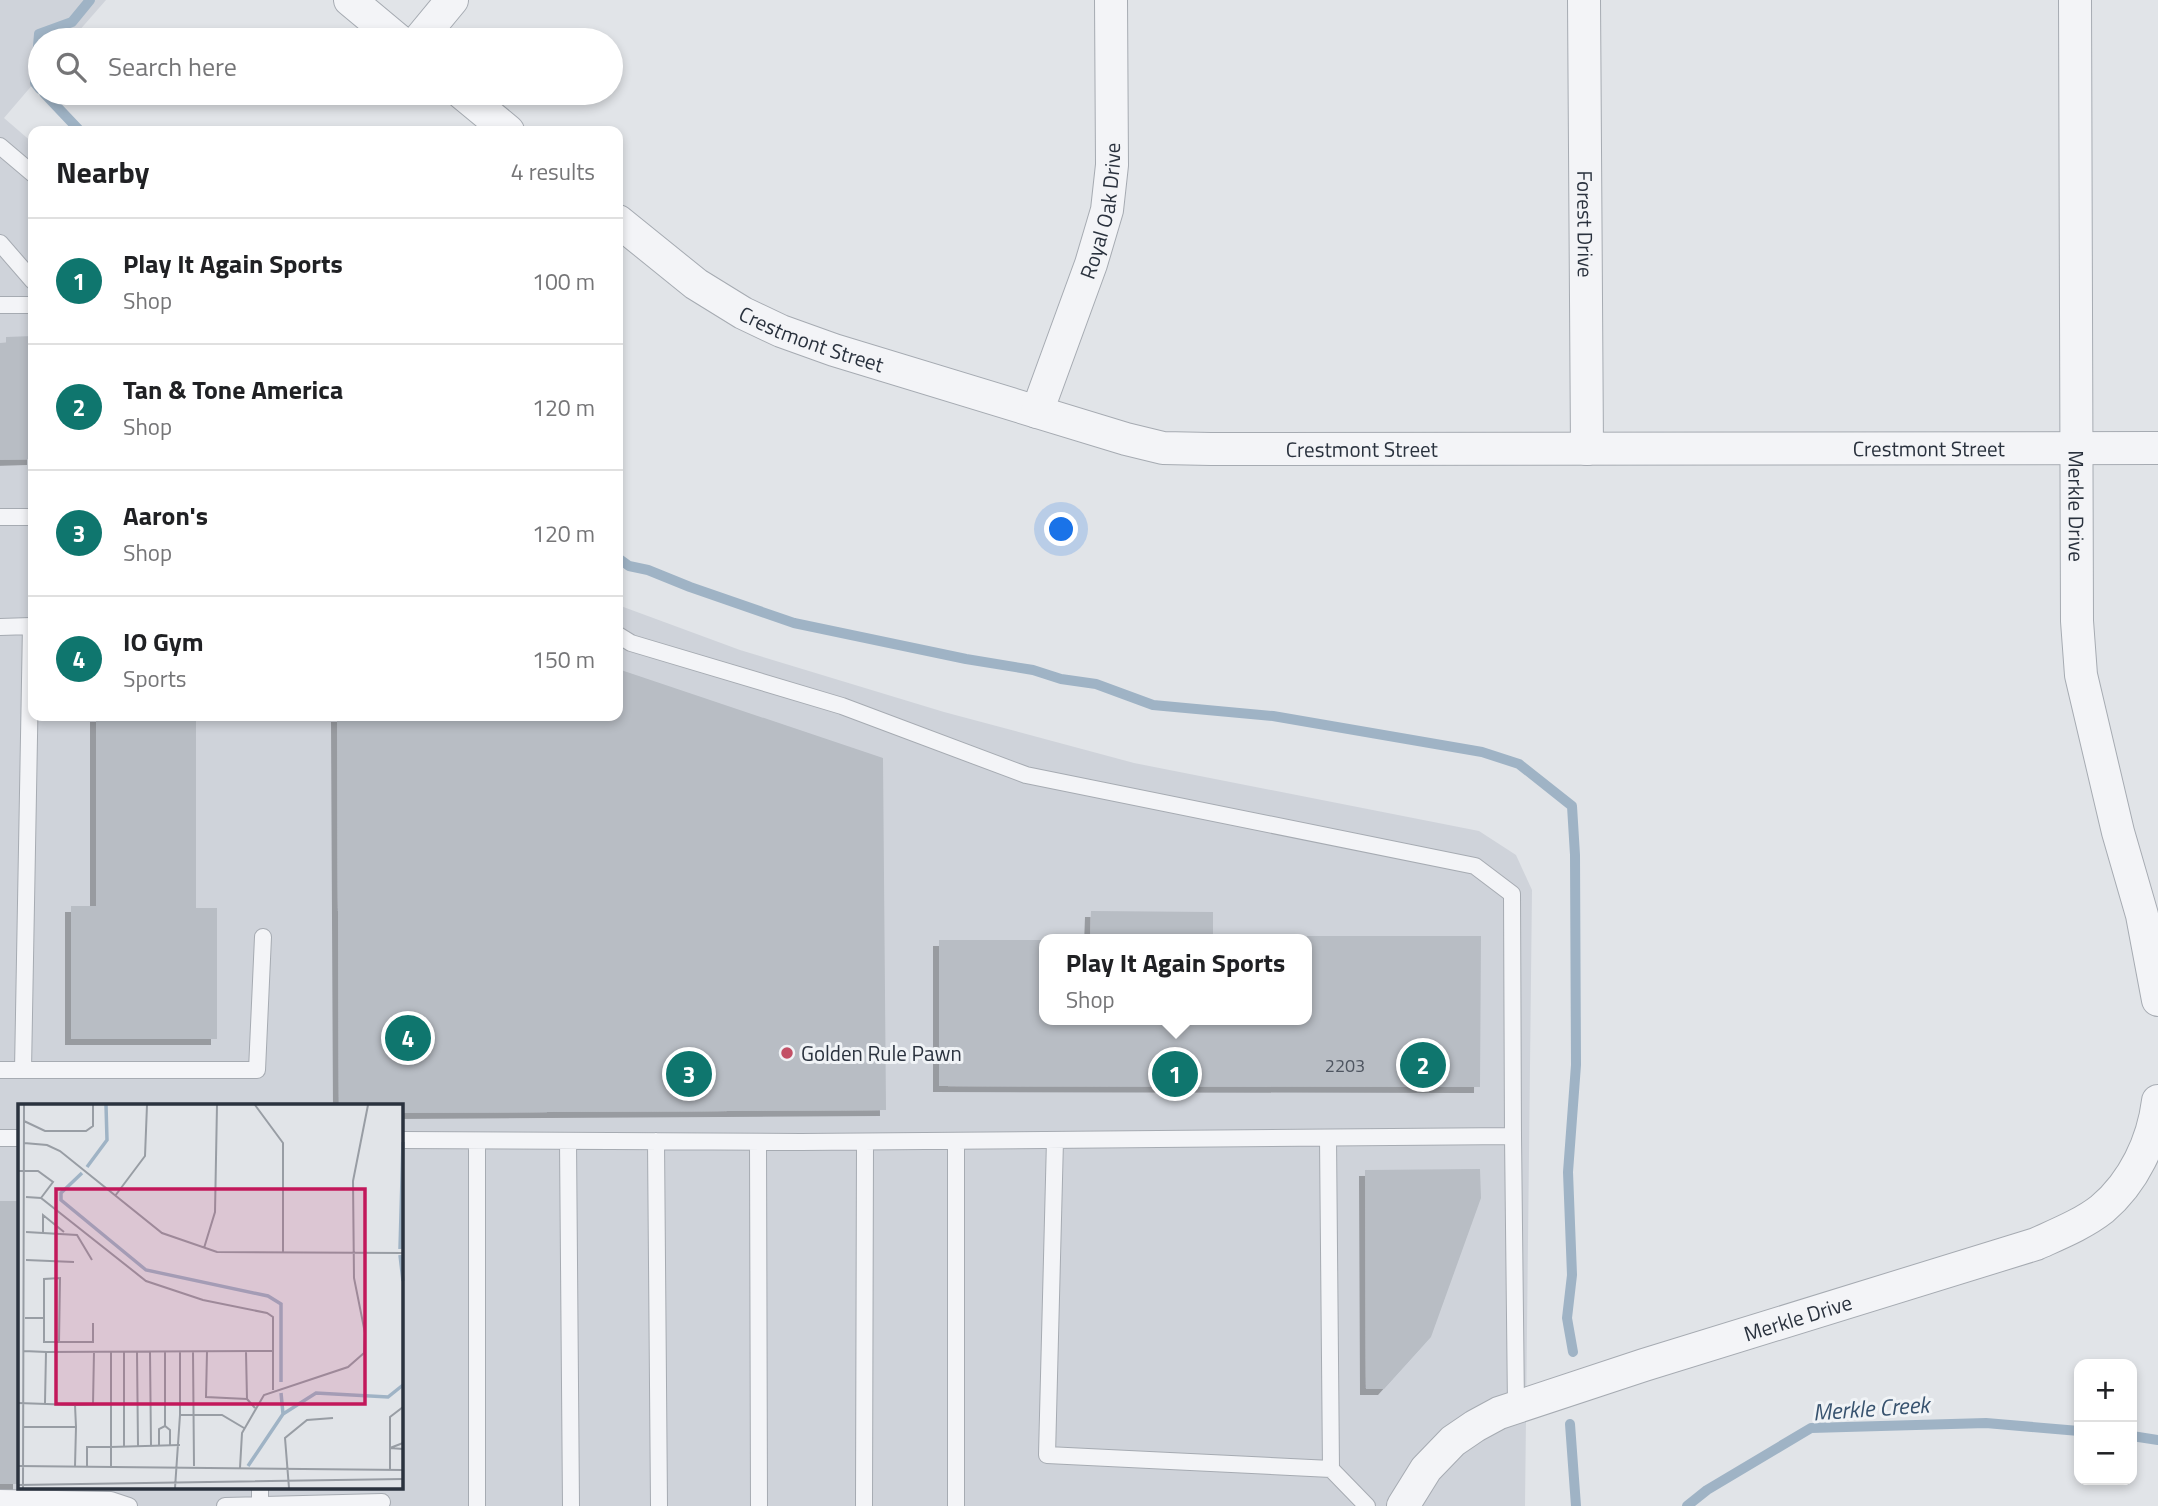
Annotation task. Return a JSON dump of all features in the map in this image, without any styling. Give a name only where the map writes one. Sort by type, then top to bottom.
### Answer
[{"type":"street","points":[[350,0],[384,28]]},
{"type":"street","points":[[429,28],[452,0]]},
{"type":"street","name":"Royal Oak Drive","points":[[1037,412],[1091,264],[1107,210],[1112,165],[1111,0]]},
{"type":"street","name":"Forest Drive","points":[[1584,0],[1587,449]]},
{"type":"street","name":"Merkle Drive","points":[[2076,0],[2077,621],[2081,675],[2118,832],[2142,915],[2158,1000]]},
{"type":"street","points":[[477,105],[502,126]]},
{"type":"street","name":"Crestmont Street","points":[[623,225],[696,284],[743,313],[781,331],[834,350],[1163,448],[2158,448]]},
{"type":"street","name":"Merkle Drive","points":[[1403,1506],[1426,1469],[1453,1441],[1475,1426],[1516,1407],[2036,1244],[2065,1230],[2102,1208],[2123,1187],[2147,1148],[2155,1124],[2158,1101]]},
{"type":"lane","points":[[0,146],[28,170]]},
{"type":"lane","points":[[0,243],[28,275]]},
{"type":"lane","points":[[0,305],[28,306]]},
{"type":"lane","points":[[0,517],[28,517]]},
{"type":"lane","points":[[0,627],[28,626]]},
{"type":"lane","points":[[623,638],[631,643],[842,706],[1026,775],[1475,866],[1512,894],[1516,1407]]},
{"type":"lane","points":[[23,1070],[29,721]]},
{"type":"lane","points":[[0,1070],[257,1070],[263,937]]},
{"type":"lane","points":[[402,1140],[865,1142],[1513,1136]]},
{"type":"lane","points":[[0,1138],[18,1138]]},
{"type":"lane","points":[[1328,1138],[1331,1469]]},
{"type":"lane","points":[[477,1140],[477,1506]]},
{"type":"lane","points":[[568,1140],[571,1506]]},
{"type":"lane","points":[[1055,1140],[1047,1455],[1331,1469],[1367,1506]]},
{"type":"lane","points":[[656,1141],[659,1506]]},
{"type":"lane","points":[[956,1141],[956,1506]]},
{"type":"lane","points":[[758,1142],[759,1506]]},
{"type":"lane","points":[[864,1506],[865,1142]]},
{"type":"lane","points":[[0,1498],[111,1500],[130,1506]]},
{"type":"lane","points":[[225,1506],[382,1498]]},
{"type":"shaded area","points":[[0,0],[106,0],[82,28],[28,28],[28,90],[4,118],[28,139],[28,721],[623,721],[623,607],[740,650],[944,712],[1134,763],[1479,831],[1516,855],[1532,890],[1525,1506],[0,1506]]},
{"type":"building","points":[[28,336],[28,459],[0,460],[0,343],[6,343],[6,337]]},
{"type":"building","points":[[623,671],[883,758],[886,1110],[402,1113],[402,1104],[339,1104],[337,721],[623,721]]},
{"type":"building","points":[[96,721],[196,721],[196,908],[217,908],[217,1039],[71,1039],[71,906],[96,906]]},
{"type":"building","points":[[1091,911],[1213,912],[1213,934],[1090,934]]},
{"type":"building","points":[[1312,936],[1481,936],[1480,1087],[939,1086],[939,940],[1039,940],[1039,1025],[1312,1025]]},
{"type":"building","points":[[1480,1169],[1481,1198],[1431,1337],[1384,1389],[1366,1389],[1365,1170]]},
{"type":"building","points":[[0,1201],[18,1201],[18,1484],[0,1484]]},
{"type":"waterway","points":[[56,28],[72,22],[90,0]]},
{"type":"waterway","points":[[55,105],[75,126]]},
{"type":"waterway","points":[[623,562],[794,623],[1096,684],[1153,705],[1273,716],[1482,752],[1519,764],[1572,806],[1575,855],[1576,1065],[1568,1172],[1572,1275],[1567,1318],[1573,1352]]},
{"type":"waterway","name":"Merkle Creek","points":[[1687,1506],[1707,1490],[1811,1428],[1986,1423],[2074,1431]]},
{"type":"waterway","points":[[1570,1424],[1576,1506]]},
{"type":"waterway","name":"Merkle Creek","points":[[2137,1437],[2158,1440]]},
{"type":"place","name":"IO Gym","points":[[408,1038]]},
{"type":"place","name":"Golden Rule Pawn","points":[[787,1053]]},
{"type":"place","name":"Tan & Tone America","points":[[1423,1065]]},
{"type":"place","name":"Aaron's","points":[[689,1074]]},
{"type":"place","name":"Play It Again Sports","points":[[1175,1074]]}]
